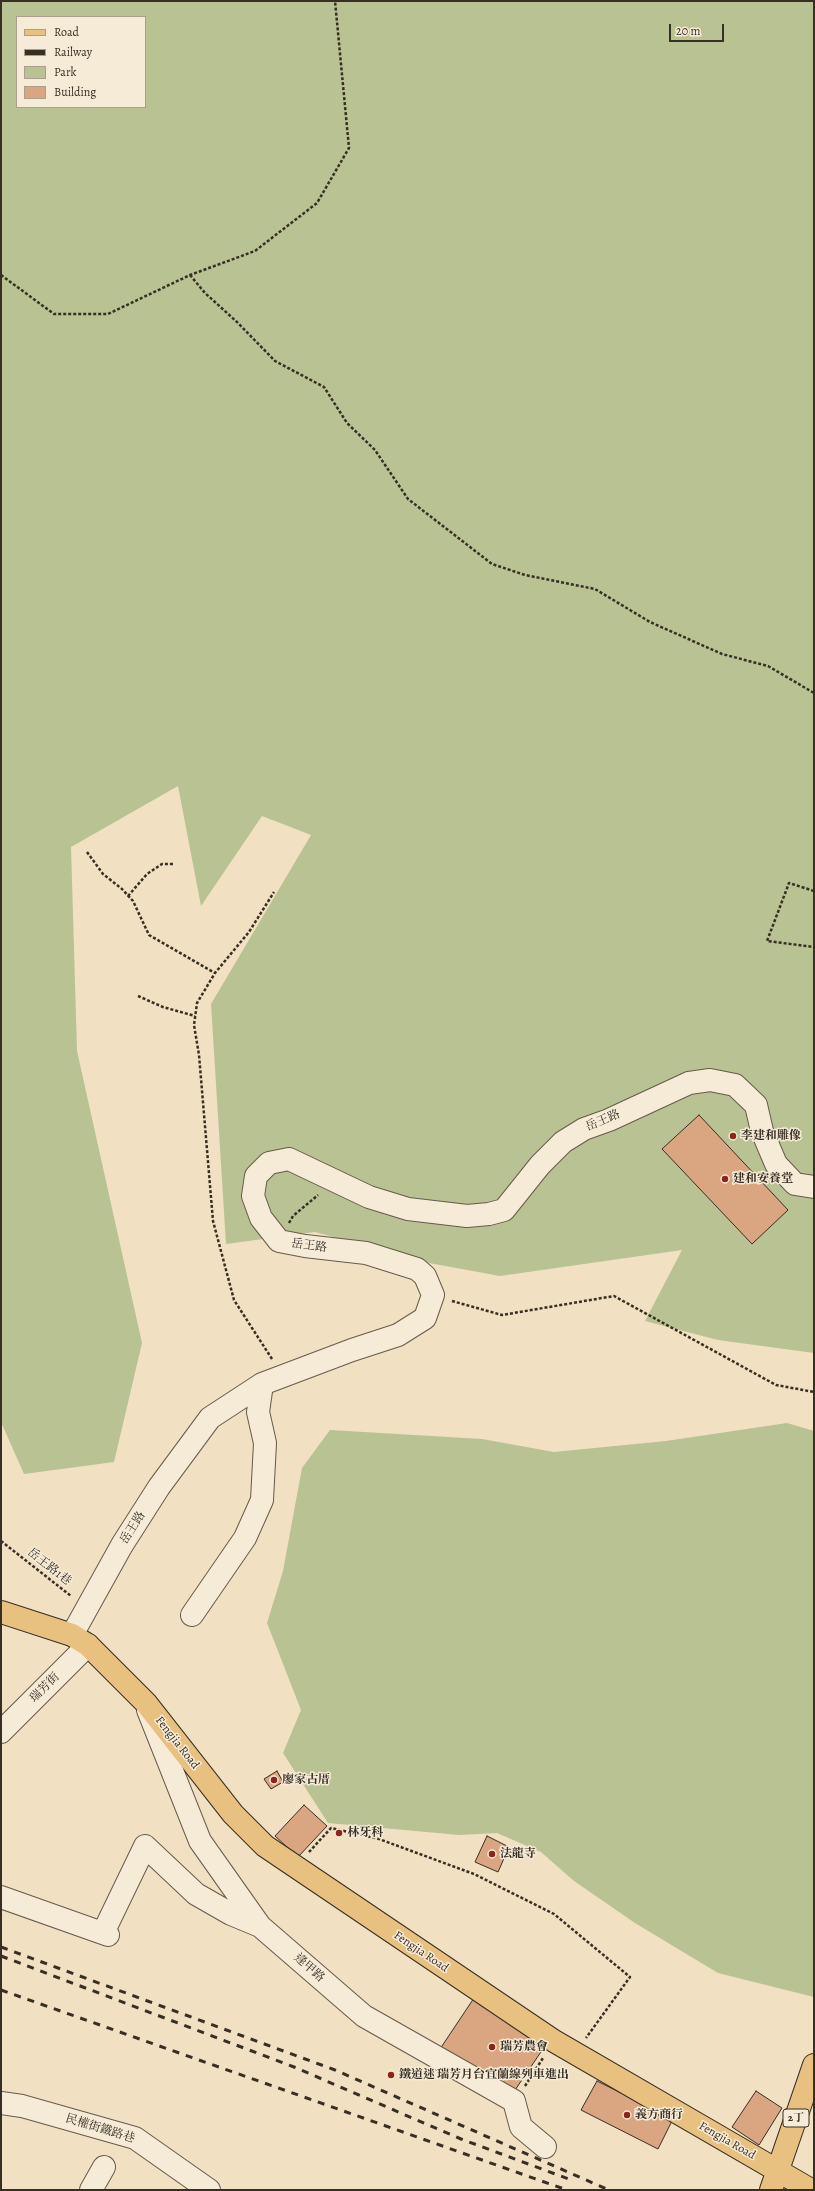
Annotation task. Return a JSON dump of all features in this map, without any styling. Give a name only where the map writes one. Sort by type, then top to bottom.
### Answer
[{"type":"main road","name":"Fengjia Road","points":[[1,1612],[80,1640],[146,1703],[233,1814],[265,1846],[554,2041],[811,2190]]},
{"type":"main road","name":"2丁","points":[[771,2190],[814,2066]]},
{"type":"street","name":"岳王路","points":[[80,1640],[86,1608],[147,1506],[188,1444],[210,1418],[271,1380],[352,1350],[398,1335],[425,1318],[433,1295],[426,1276],[418,1269],[366,1253],[305,1246],[279,1241],[260,1218],[253,1196],[256,1176],[269,1164],[289,1159],[369,1197],[408,1209],[468,1216],[489,1214],[504,1210],[540,1165],[563,1142],[584,1129],[609,1120],[689,1083],[710,1080],[735,1085],[756,1104],[762,1131],[776,1164],[795,1184],[814,1187]]},
{"type":"street","points":[[192,1616],[245,1538],[262,1500],[265,1442],[258,1412],[271,1380]]},
{"type":"street","name":"瑞芳街","points":[[1,1732],[80,1640]]},
{"type":"street","name":"逢甲路","points":[[146,1703],[200,1842],[260,1926],[364,2016],[514,2101]]},
{"type":"street","points":[[1,1897],[105,1934],[145,1846],[196,1894],[231,1914],[260,1926]]},
{"type":"street","points":[[514,2101],[521,2127],[545,2147]]},
{"type":"street","name":"民權街鐵路巷","points":[[1,2103],[22,2106],[135,2138],[209,2190]]},
{"type":"street","points":[[91,2190],[104,2167]]},
{"type":"path","points":[[1,275],[54,314],[108,314],[190,275],[255,252],[317,203],[349,148],[335,1]]},
{"type":"path","points":[[190,275],[205,294],[237,322],[276,361],[324,387],[347,422],[375,450],[408,499],[492,564],[525,575],[595,589],[650,622],[722,654],[768,666],[814,693]]},
{"type":"path","points":[[86,852],[103,874],[133,901],[149,935],[215,973]]},
{"type":"path","points":[[128,896],[147,874],[162,864],[173,864]]},
{"type":"path","points":[[814,891],[789,883],[767,941],[814,947]]},
{"type":"path","points":[[271,1380],[268,1349],[234,1300],[213,1221],[200,1063],[194,1025],[197,1003],[215,973],[249,932],[274,892]]},
{"type":"path","points":[[138,996],[195,1016]]},
{"type":"path","points":[[279,1241],[293,1216],[324,1191],[324,1176]]},
{"type":"path","points":[[433,1295],[502,1315],[614,1296],[776,1385],[814,1392]]},
{"type":"path","name":"岳王路1巷","points":[[1,1541],[86,1608]]},
{"type":"path","points":[[295,1866],[331,1828],[379,1839],[474,1874],[554,1914],[630,1977],[574,2053]]},
{"type":"path","points":[[514,2101],[554,2041]]},
{"type":"green space","points":[[1,1],[814,1],[814,1353],[718,1340],[645,1321],[682,1250],[500,1276],[429,1263],[315,1232],[226,1244],[211,1004],[311,835],[262,816],[201,906],[178,786],[71,847],[77,1051],[142,1343],[114,1462],[24,1474],[1,1422]]},
{"type":"green space","points":[[787,1423],[814,1431],[814,1997],[718,1973],[635,1923],[574,1881],[541,1852],[497,1833],[459,1835],[328,1823],[283,1753],[301,1710],[267,1623],[283,1571],[302,1468],[330,1430],[482,1439],[554,1452],[666,1441]]},
{"type":"building","name":"建和安養堂","points":[[699,1115],[788,1210],[752,1244],[662,1149]]},
{"type":"building","name":"廖家古厝","points":[[277,1771],[283,1782],[271,1789],[264,1779]]},
{"type":"building","points":[[304,1805],[327,1826],[298,1857],[275,1836]]},
{"type":"building","name":"法龍寺","points":[[487,1836],[509,1847],[498,1872],[475,1862]]},
{"type":"building","name":"瑞芳農會","points":[[474,1998],[545,2046],[511,2096],[440,2049]]},
{"type":"building","name":"義方商行","points":[[597,2081],[673,2119],[658,2149],[581,2110]]},
{"type":"building","points":[[756,2091],[782,2108],[759,2145],[732,2127]]},
{"type":"railway","points":[[1,1947],[335,2070],[609,2190]]},
{"type":"railway","points":[[1,1956],[294,2067],[461,2139],[574,2181]]},
{"type":"railway","points":[[1,1990],[567,2190]]},
{"type":"place","name":"李建和雕像","points":[[733,1136]]},
{"type":"place","name":"建和安養堂","points":[[725,1179]]},
{"type":"place","name":"廖家古厝","points":[[274,1780]]},
{"type":"place","name":"林牙科","points":[[339,1833]]},
{"type":"place","name":"法龍寺","points":[[492,1854]]},
{"type":"place","name":"瑞芳農會","points":[[492,2047]]},
{"type":"place","name":"鐵道迷 瑞芳月台宜蘭線列車進出","points":[[391,2075]]},
{"type":"place","name":"義方商行","points":[[627,2115]]}]
